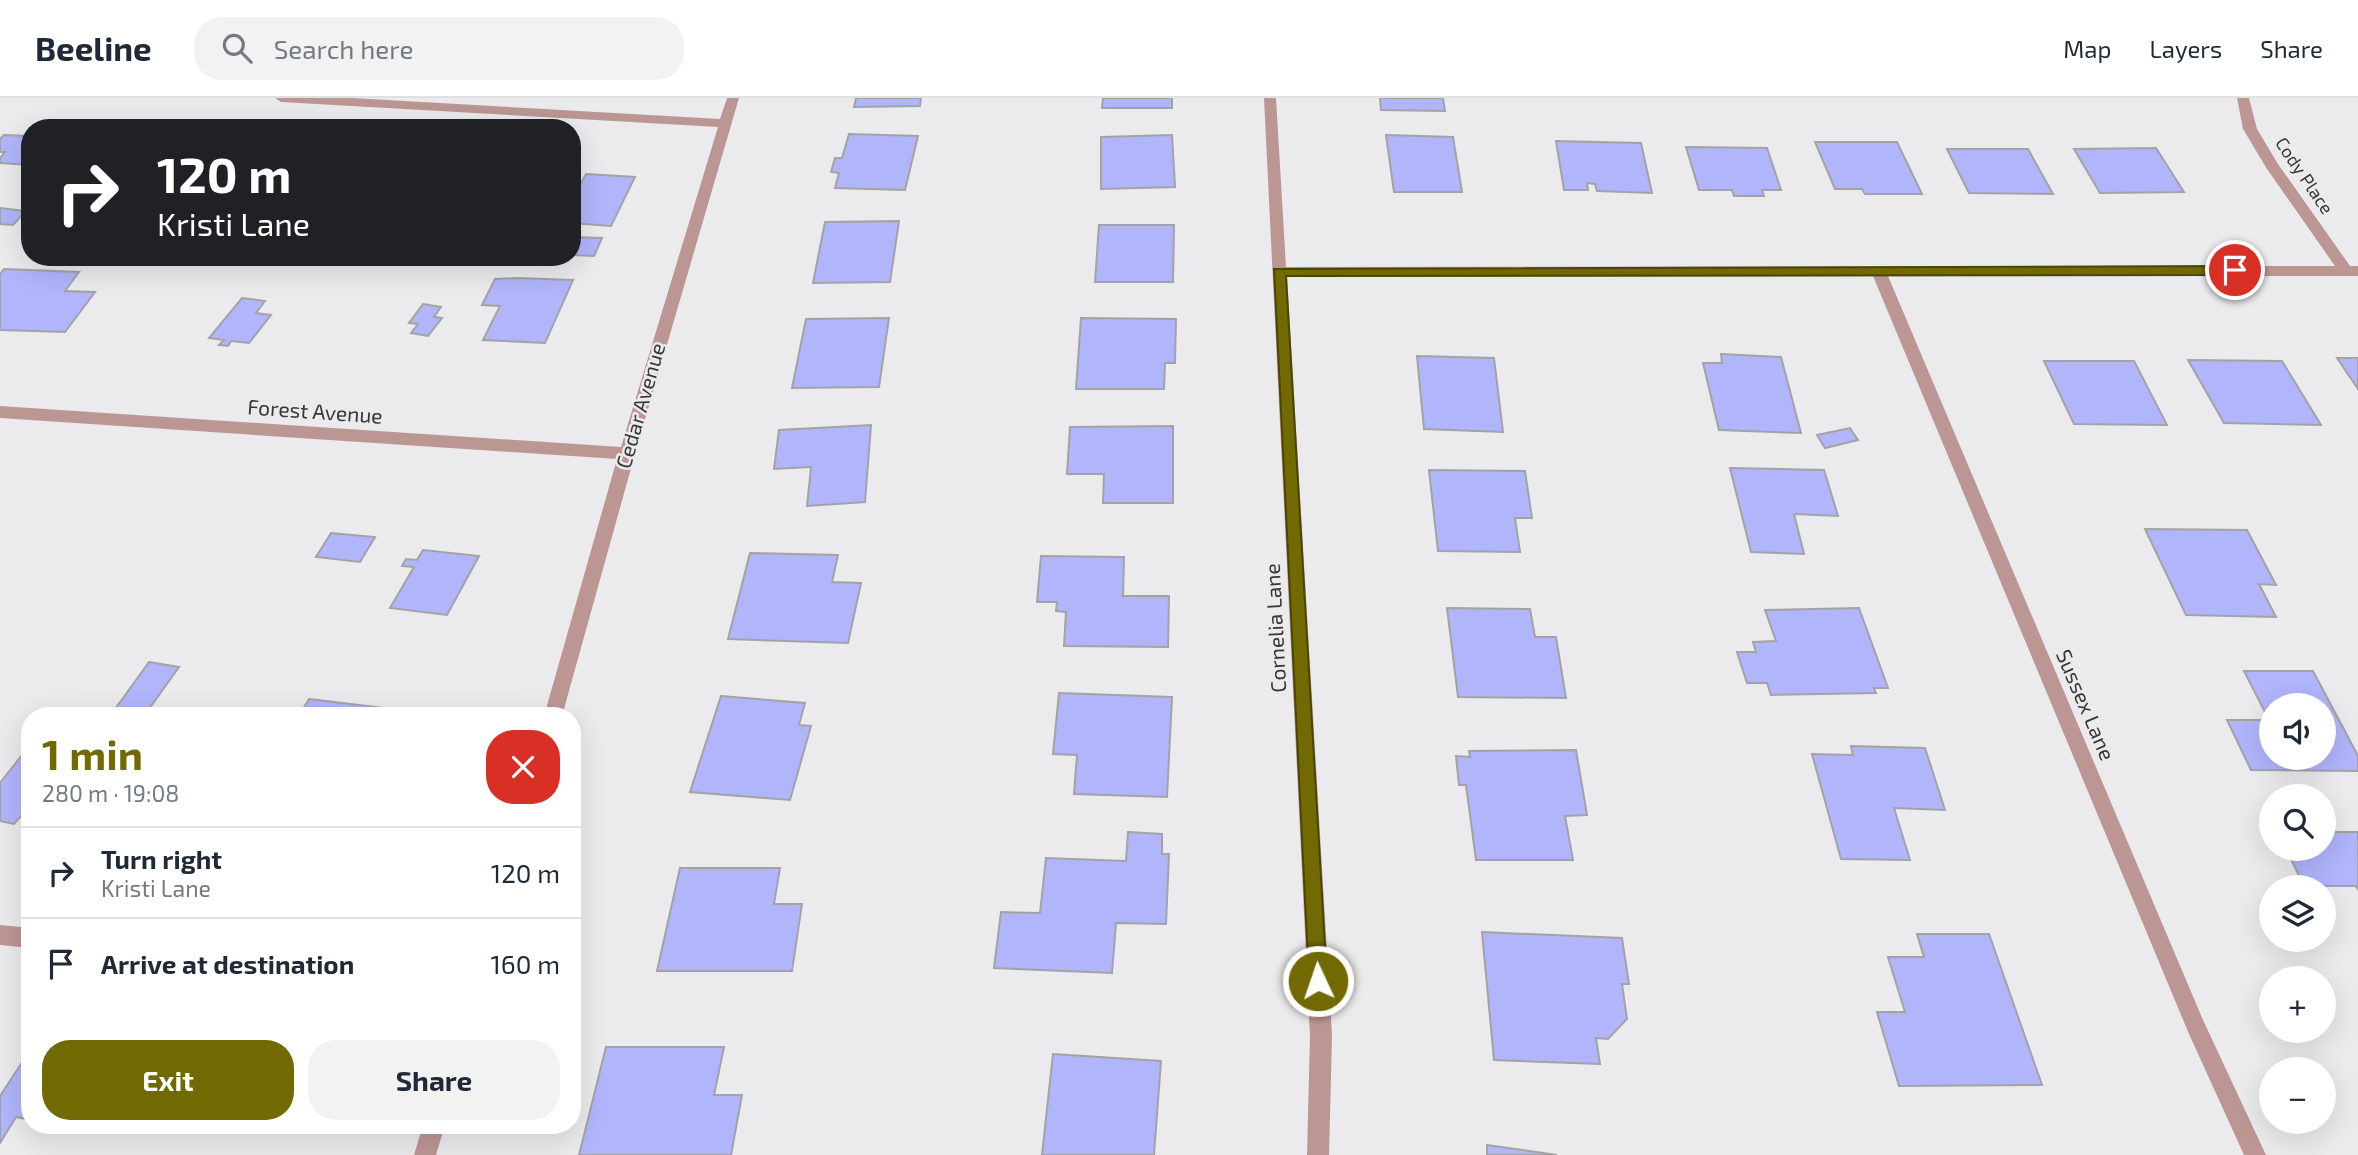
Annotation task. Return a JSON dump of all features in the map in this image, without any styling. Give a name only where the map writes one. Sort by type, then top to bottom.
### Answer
[{"type":"street","points":[[281,98],[726,123]]},
{"type":"street","name":"Cedar Avenue","points":[[556,707],[626,454],[733,98]]},
{"type":"street","name":"Cornelia Lane","points":[[1270,98],[1321,1035],[1318,1155]]},
{"type":"street","name":"Cody Place","points":[[2243,98],[2250,129],[2272,166],[2351,270]]},
{"type":"street","points":[[1279,272],[2351,270]]},
{"type":"street","name":"Sussex Lane","points":[[1878,271],[2196,1027],[2255,1155]]},
{"type":"street","name":"Forest Avenue","points":[[0,412],[626,454]]},
{"type":"street","points":[[0,935],[21,937]]},
{"type":"street","points":[[425,1155],[431,1134]]},
{"type":"building","points":[[856,98],[921,98],[920,106],[854,107]]},
{"type":"building","points":[[1103,98],[1172,98],[1172,108],[1102,108]]},
{"type":"building","points":[[1380,98],[1443,98],[1445,111],[1381,110]]},
{"type":"building","points":[[849,134],[918,136],[905,190],[835,188],[839,173],[831,172],[835,158],[842,158]]},
{"type":"building","points":[[4,135],[21,136],[21,164],[0,163],[5,152],[0,152],[0,139]]},
{"type":"building","points":[[1172,135],[1175,187],[1101,189],[1101,137]]},
{"type":"building","points":[[1386,135],[1453,137],[1462,192],[1394,192]]},
{"type":"building","points":[[1556,141],[1641,143],[1652,193],[1597,191],[1595,184],[1587,183],[1588,190],[1564,190]]},
{"type":"building","points":[[1815,142],[1897,142],[1922,194],[1865,194],[1862,189],[1835,189]]},
{"type":"building","points":[[1686,147],[1767,148],[1781,190],[1762,190],[1764,196],[1734,196],[1732,190],[1699,190]]},
{"type":"building","points":[[2156,148],[2184,192],[2100,193],[2074,149]]},
{"type":"building","points":[[1947,149],[2028,149],[2053,194],[1969,193]]},
{"type":"building","points":[[586,174],[635,177],[611,226],[581,224],[581,183]]},
{"type":"building","points":[[0,208],[21,210],[21,216],[13,225],[0,224]]},
{"type":"building","points":[[899,221],[890,282],[813,283],[825,222]]},
{"type":"building","points":[[1099,225],[1174,225],[1173,282],[1095,282]]},
{"type":"building","points":[[581,237],[602,238],[594,256],[581,255]]},
{"type":"building","points":[[4,269],[79,272],[65,291],[95,292],[65,332],[0,330],[0,274]]},
{"type":"building","points":[[495,279],[573,280],[545,343],[483,340],[500,306],[482,305]]},
{"type":"building","points":[[242,298],[265,301],[256,313],[271,315],[249,343],[231,341],[228,346],[219,345],[224,340],[209,338]]},
{"type":"building","points":[[423,304],[441,307],[434,317],[442,318],[428,336],[411,333],[418,324],[409,323]]},
{"type":"building","points":[[889,318],[879,387],[792,388],[806,319]]},
{"type":"building","points":[[1081,318],[1176,319],[1175,363],[1165,363],[1164,389],[1076,389]]},
{"type":"building","points":[[1721,354],[1781,357],[1801,433],[1719,430],[1703,363],[1722,363]]},
{"type":"building","points":[[1417,356],[1494,358],[1503,432],[1424,429]]},
{"type":"building","points":[[2337,358],[2358,358],[2358,389]]},
{"type":"building","points":[[2188,360],[2282,361],[2321,425],[2224,423]]},
{"type":"building","points":[[2044,361],[2134,361],[2167,425],[2074,424]]},
{"type":"building","points":[[871,425],[865,502],[807,506],[811,467],[774,469],[779,430]]},
{"type":"building","points":[[1173,426],[1173,503],[1103,503],[1104,474],[1067,474],[1070,427]]},
{"type":"building","points":[[1850,428],[1858,440],[1825,448],[1817,435]]},
{"type":"building","points":[[1730,468],[1824,470],[1838,516],[1794,514],[1804,554],[1751,552]]},
{"type":"building","points":[[1429,470],[1525,471],[1532,518],[1515,518],[1520,552],[1438,551]]},
{"type":"building","points":[[2145,529],[2247,530],[2276,585],[2259,584],[2276,617],[2186,615]]},
{"type":"building","points":[[331,533],[375,537],[360,562],[316,557]]},
{"type":"building","points":[[423,550],[479,556],[447,615],[390,608],[414,567],[402,566],[406,559],[417,560]]},
{"type":"building","points":[[750,553],[838,555],[832,582],[861,583],[848,643],[728,639]]},
{"type":"building","points":[[1041,556],[1124,557],[1123,596],[1169,596],[1168,647],[1064,646],[1066,612],[1056,611],[1057,602],[1037,602]]},
{"type":"building","points":[[1447,608],[1530,609],[1535,637],[1556,637],[1566,698],[1458,697]]},
{"type":"building","points":[[1859,608],[1888,688],[1874,688],[1876,693],[1771,695],[1767,683],[1747,683],[1737,652],[1756,652],[1753,642],[1776,641],[1765,610]]},
{"type":"building","points":[[149,662],[179,667],[150,707],[116,707]]},
{"type":"building","points":[[2244,671],[2313,671],[2325,693],[2259,693],[2259,700]]},
{"type":"building","points":[[1059,693],[1172,697],[1167,797],[1074,794],[1077,755],[1053,754]]},
{"type":"building","points":[[721,696],[805,703],[799,725],[811,726],[790,800],[690,792]]},
{"type":"building","points":[[309,699],[376,707],[304,707]]},
{"type":"building","points":[[2336,714],[2358,756],[2358,771],[2251,770],[2227,720],[2259,720],[2259,770],[2336,770]]},
{"type":"building","points":[[1851,746],[1925,748],[1945,810],[1894,808],[1910,860],[1841,859],[1812,754],[1853,755]]},
{"type":"building","points":[[1576,750],[1587,815],[1565,816],[1573,860],[1476,860],[1466,785],[1459,785],[1456,756],[1470,757],[1469,751]]},
{"type":"building","points":[[21,756],[21,816],[14,824],[0,821],[0,783]]},
{"type":"building","points":[[1128,832],[1162,834],[1162,854],[1169,854],[1166,924],[1116,923],[1112,973],[994,968],[1001,912],[1040,913],[1046,858],[1126,861]]},
{"type":"building","points":[[2336,832],[2358,832],[2358,890],[2356,886],[2336,886],[2336,875],[2299,875],[2292,861],[2336,861]]},
{"type":"building","points":[[680,868],[780,868],[774,904],[802,904],[792,971],[657,971]]},
{"type":"building","points":[[1482,932],[1622,938],[1629,984],[1622,984],[1627,1019],[1608,1039],[1596,1038],[1600,1064],[1494,1060]]},
{"type":"building","points":[[1917,934],[1989,934],[2042,1085],[1899,1086],[1877,1012],[1905,1012],[1888,957],[1924,957]]},
{"type":"building","points":[[606,1047],[724,1047],[714,1095],[742,1095],[731,1155],[579,1155]]},
{"type":"building","points":[[1053,1054],[1161,1061],[1154,1155],[1042,1155]]},
{"type":"building","points":[[21,1064],[21,1118],[16,1117],[0,1143],[0,1096]]},
{"type":"building","points":[[1487,1145],[1557,1155],[1487,1155]]},
{"type":"route","points":[[1318,981],[1279,272],[2235,270]]}]
